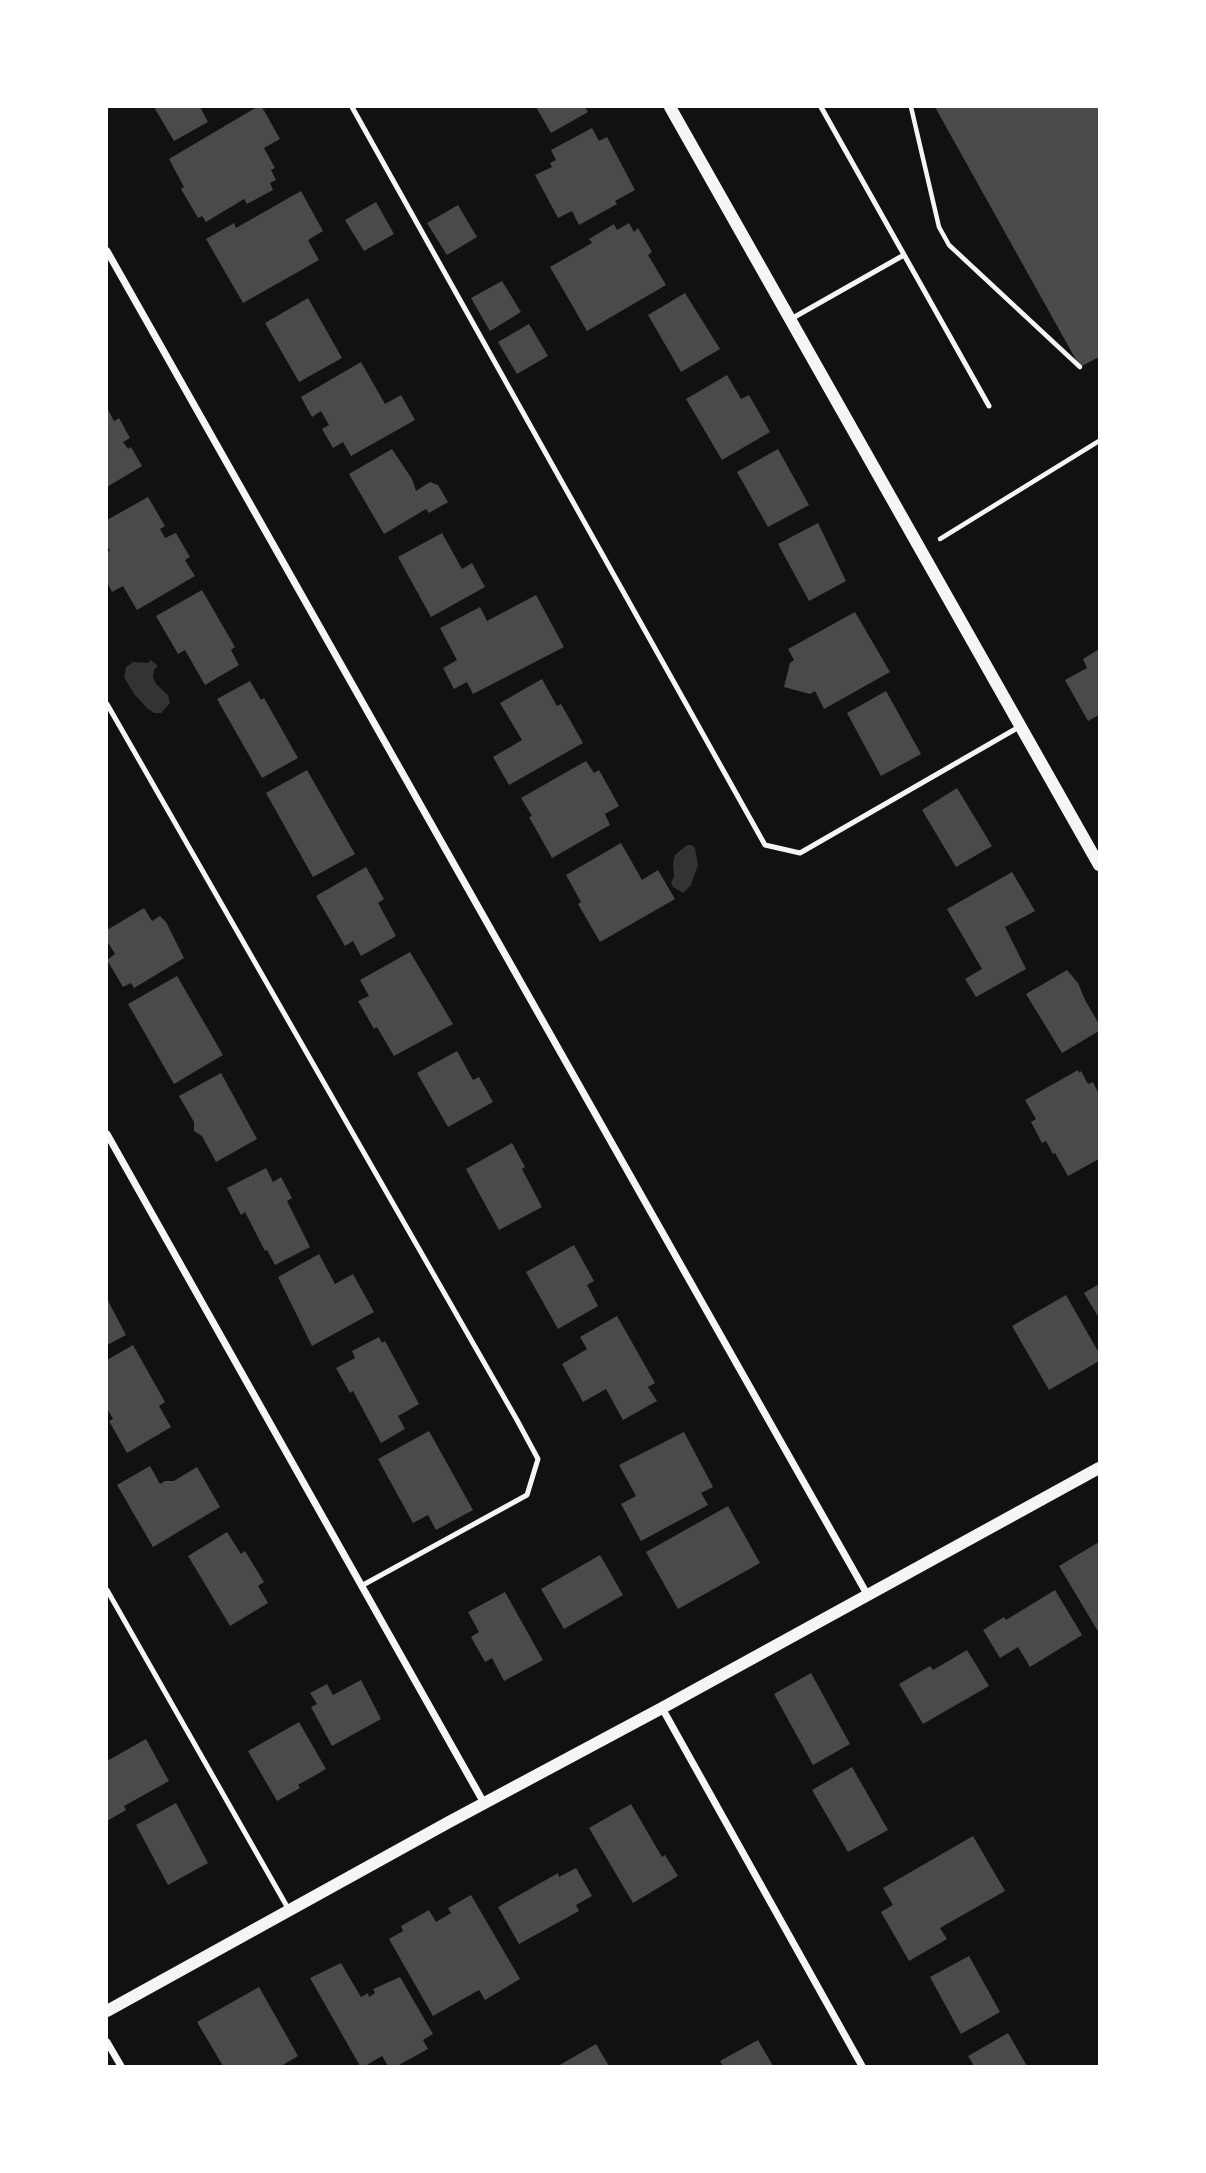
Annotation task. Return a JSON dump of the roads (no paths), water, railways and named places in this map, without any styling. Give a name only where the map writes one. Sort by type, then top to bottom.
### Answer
[{"type":"street","points":[[670,107],[1098,859]]},
{"type":"street","points":[[107,251],[867,1594]]},
{"type":"street","points":[[107,1134],[484,1803]]},
{"type":"street","points":[[107,2011],[1099,1468]]},
{"type":"street","points":[[662,1708],[862,2066]]},
{"type":"street","points":[[107,2042],[121,2066]]},
{"type":"lane","points":[[352,107],[765,845],[800,853],[1022,725]]},
{"type":"lane","points":[[821,107],[989,406]]},
{"type":"lane","points":[[791,319],[904,255]]},
{"type":"lane","points":[[107,704],[538,1459],[527,1495],[363,1585]]},
{"type":"lane","points":[[107,1590],[289,1910]]}]
